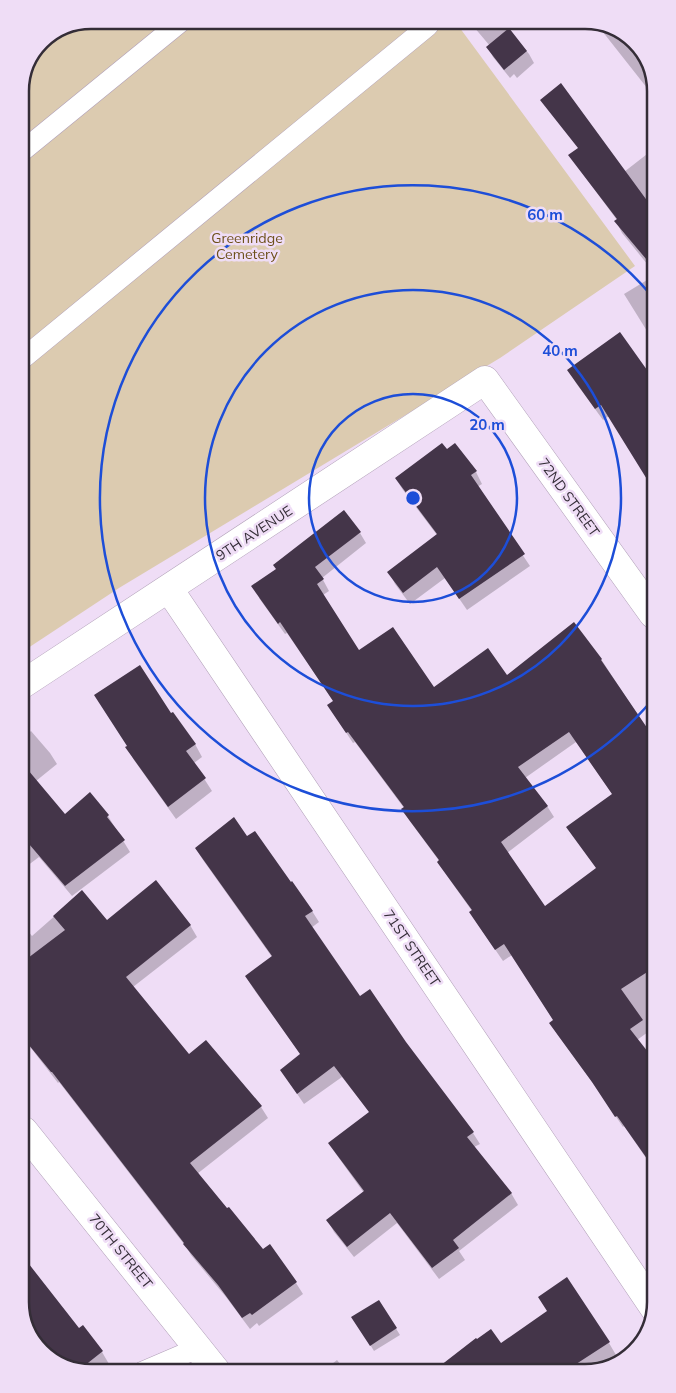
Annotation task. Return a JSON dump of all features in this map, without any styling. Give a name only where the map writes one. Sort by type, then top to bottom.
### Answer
[{"type":"street","name":"9TH AVENUE","points":[[29,680],[485,380]]},
{"type":"street","name":"72ND STREET","points":[[485,380],[647,606]]},
{"type":"street","name":"71ST STREET","points":[[170,588],[647,1298]]},
{"type":"street","name":"70TH STREET","points":[[29,1137],[211,1364]]},
{"type":"lane","points":[[29,146],[172,29]]},
{"type":"lane","points":[[29,353],[424,29]]},
{"type":"lane","points":[[161,1364],[198,1348]]},
{"type":"green space","name":"Greenridge Cemetery","points":[[83,29],[461,29],[635,266],[500,358],[119,588],[29,647],[29,87],[35,63],[50,44],[71,32]]},
{"type":"building","points":[[510,29],[527,51],[504,70],[486,47]]},
{"type":"building","points":[[561,83],[647,201],[647,260],[614,221],[617,219],[568,155],[578,148],[540,100]]},
{"type":"building","points":[[620,332],[647,370],[647,479],[601,405],[595,409],[567,370]]},
{"type":"building","points":[[442,443],[447,449],[455,443],[477,471],[471,475],[525,554],[459,599],[437,567],[403,593],[387,572],[437,534],[395,478]]},
{"type":"building","points":[[344,510],[361,532],[315,567],[324,579],[317,584],[359,650],[393,627],[434,687],[488,648],[507,675],[574,622],[602,659],[647,728],[647,972],[621,989],[643,1020],[630,1029],[647,1051],[647,1159],[617,1116],[615,1117],[549,1023],[553,1020],[504,944],[495,950],[469,912],[472,910],[437,862],[439,860],[401,809],[404,807],[348,732],[346,733],[327,705],[333,701],[280,622],[278,624],[251,586],[276,569],[273,565]],"holes":[[[569,732],[612,794],[566,827],[596,868],[545,906],[501,842],[548,806],[518,767]]]},
{"type":"building","points":[[140,665],[171,713],[173,712],[196,744],[186,751],[206,778],[168,807],[125,747],[127,746],[94,695]]},
{"type":"building","points":[[29,771],[65,814],[90,792],[109,815],[107,817],[125,840],[65,886],[29,844]]},
{"type":"building","points":[[234,817],[247,836],[255,831],[292,881],[313,911],[305,916],[360,996],[370,989],[406,1042],[474,1132],[467,1137],[512,1193],[453,1240],[459,1248],[432,1268],[390,1213],[347,1247],[326,1220],[364,1191],[328,1143],[369,1112],[334,1066],[297,1094],[280,1070],[300,1054],[245,976],[272,956],[195,848]]},
{"type":"building","points":[[156,880],[191,925],[126,977],[189,1054],[206,1040],[262,1106],[190,1163],[263,1249],[270,1244],[297,1282],[252,1315],[250,1313],[242,1318],[52,1072],[29,1045],[29,957],[65,930],[53,916],[82,890],[107,920]]},
{"type":"building","points":[[29,1264],[79,1328],[83,1325],[103,1351],[87,1364],[79,1363],[56,1354],[44,1343],[33,1326],[30,1314]]},
{"type":"building","points":[[567,1277],[610,1342],[576,1364],[442,1364],[491,1329],[501,1343],[547,1311],[538,1297]]},
{"type":"building","points":[[379,1300],[397,1328],[370,1346],[351,1317]]}]
